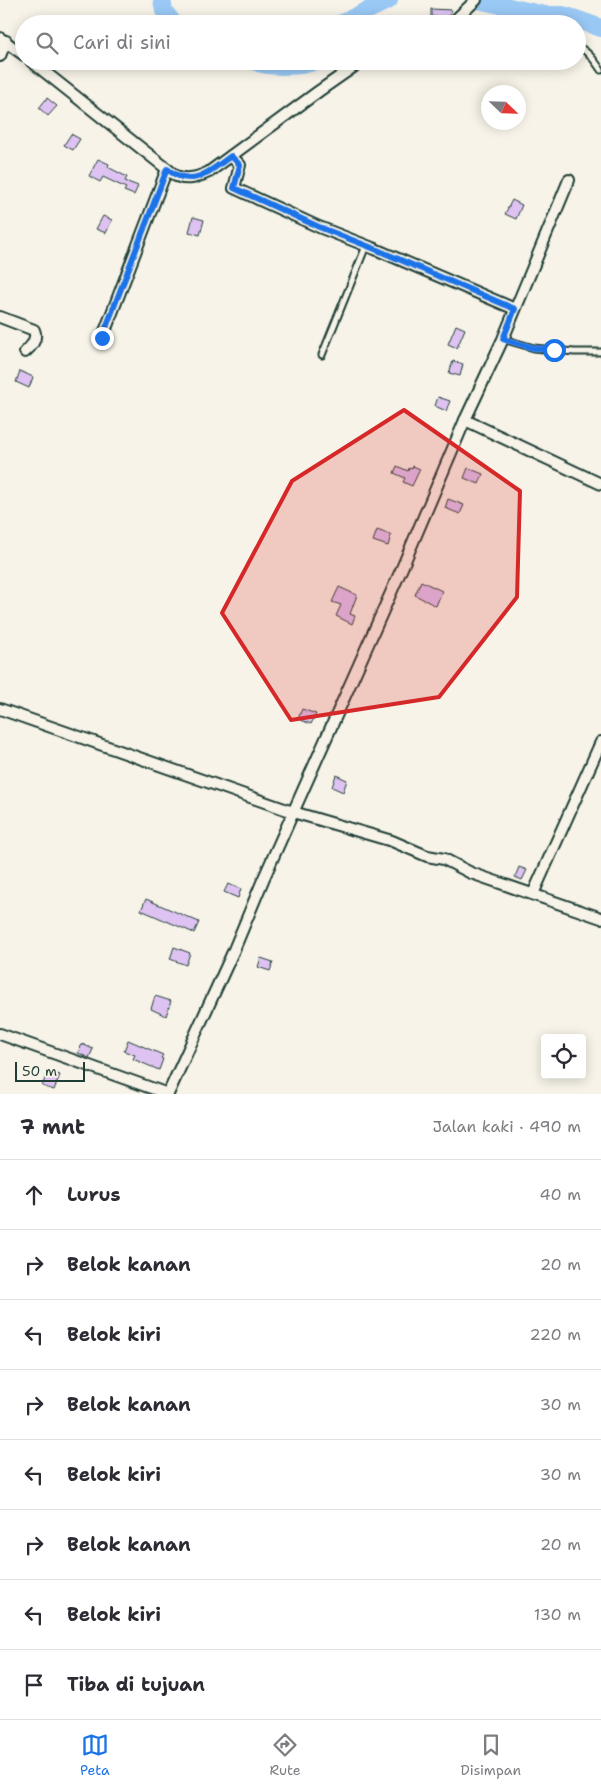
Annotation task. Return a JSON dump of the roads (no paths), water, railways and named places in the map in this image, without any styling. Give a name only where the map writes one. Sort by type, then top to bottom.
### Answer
[{"type":"street","points":[[460,15],[474,2]]},
{"type":"street","points":[[0,56],[3,39],[15,49]]},
{"type":"street","points":[[42,70],[167,169],[182,178],[190,179],[209,172],[349,70]]},
{"type":"street","points":[[231,156],[240,165],[234,188],[319,227],[515,309]]},
{"type":"street","points":[[102,338],[167,169]]},
{"type":"street","points":[[0,1034],[168,1094],[200,1020],[233,952],[465,420],[503,339],[569,180]]},
{"type":"street","points":[[0,317],[36,332],[35,340],[25,352]]},
{"type":"street","points":[[465,420],[601,484]]},
{"type":"street","points":[[0,709],[293,812],[392,841],[422,854],[444,859],[471,873],[601,918]]},
{"type":"street","points":[[533,894],[601,742]]},
{"type":"lane","points":[[586,51],[601,70]]},
{"type":"lane","points":[[322,354],[366,246]]},
{"type":"lane","points":[[503,339],[534,348],[574,352],[601,352]]},
{"type":"waterway","points":[[162,0],[164,11],[167,15]]},
{"type":"waterway","points":[[358,15],[389,0]]},
{"type":"waterway","points":[[478,0],[545,15]]},
{"type":"waterway","points":[[545,15],[563,15]]},
{"type":"waterway","points":[[586,23],[601,28]]}]
